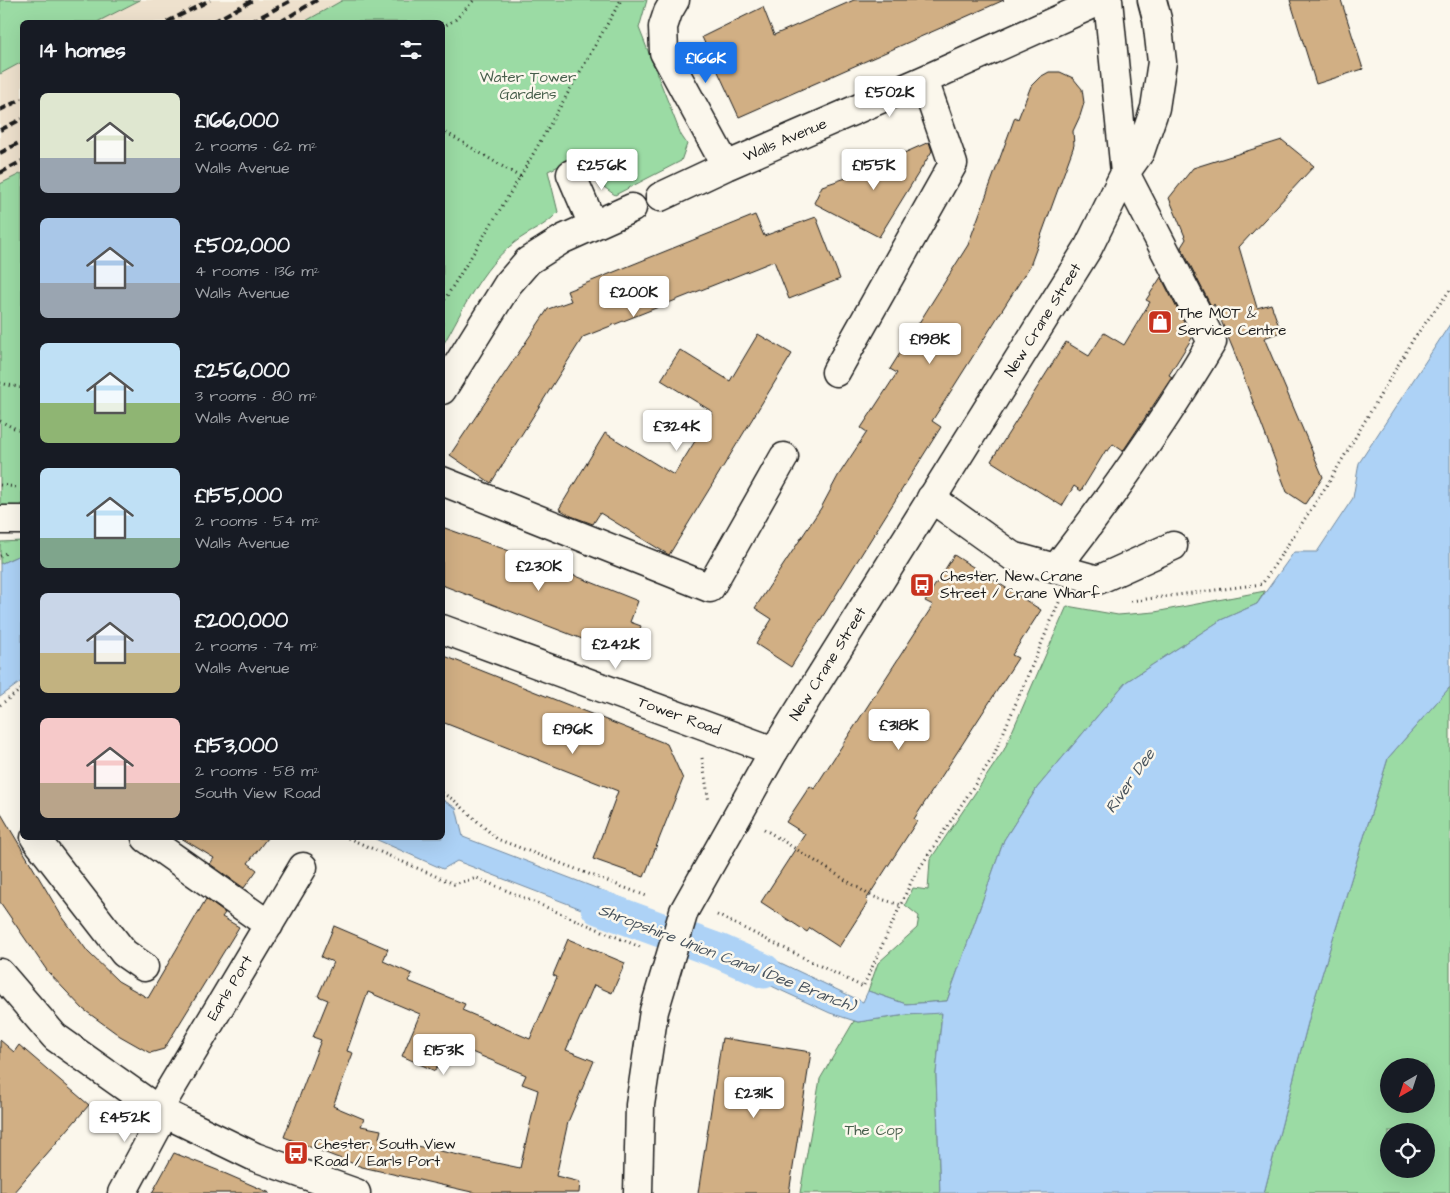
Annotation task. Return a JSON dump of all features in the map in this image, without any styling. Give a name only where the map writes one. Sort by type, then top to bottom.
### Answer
[{"type":"street","points":[[675,0],[668,12],[663,27],[664,52],[726,166]]},
{"type":"street","name":"Walls Avenue","points":[[660,197],[1102,0]]},
{"type":"street","points":[[1056,568],[1098,514],[1142,452],[1182,392],[1212,342],[1125,173],[1108,0]]},
{"type":"street","name":"New Crane Street","points":[[638,1193],[640,1105],[654,1011],[687,906],[774,751],[1088,248],[1125,173],[1140,152],[1155,108],[1162,62],[1157,19],[1152,0]]},
{"type":"street","points":[[836,372],[954,164],[924,80]]},
{"type":"street","points":[[571,174],[593,226]]},
{"type":"street","points":[[445,385],[508,284],[528,261],[562,239],[632,208]]},
{"type":"street","points":[[452,485],[710,588],[784,457]]},
{"type":"street","points":[[931,498],[1012,556],[1098,580],[1173,546]]},
{"type":"street","points":[[0,520],[20,520]]},
{"type":"street","name":"Tower Road","points":[[445,630],[774,751]]},
{"type":"street","points":[[38,840],[124,953],[144,967]]},
{"type":"street","points":[[149,840],[268,925]]},
{"type":"street","name":"Earls Port","points":[[122,1193],[161,1111],[303,867]]},
{"type":"street","points":[[0,973],[55,1037],[161,1111],[255,1156],[356,1193]]},
{"type":"path","points":[[445,25],[455,20],[474,0]]},
{"type":"path","points":[[445,299],[520,177],[620,0]]},
{"type":"path","points":[[445,132],[520,177]]},
{"type":"path","points":[[1162,598],[1262,584],[1330,482],[1414,338],[1450,290]]},
{"type":"path","points":[[0,383],[20,388]]},
{"type":"path","points":[[0,422],[20,431]]},
{"type":"path","points":[[0,485],[20,487]]},
{"type":"path","points":[[687,906],[864,987],[913,878],[993,757],[1060,600]]},
{"type":"path","points":[[0,705],[20,690]]},
{"type":"path","points":[[702,756],[710,808]]},
{"type":"path","points":[[445,795],[454,800],[497,839],[648,897]]},
{"type":"path","points":[[739,814],[871,896],[901,905]]},
{"type":"path","points":[[353,840],[454,884],[477,878],[642,948]]},
{"type":"shaded area","points":[[140,0],[343,0],[308,20],[101,20]]},
{"type":"shaded area","points":[[20,63],[20,174],[0,184],[0,74]]},
{"type":"green space","points":[[0,0],[140,0],[101,20],[20,20],[20,63],[0,74]]},
{"type":"green space","name":"Water Tower Gardens","points":[[343,0],[647,0],[639,28],[681,135],[687,144],[681,161],[615,195],[601,185],[585,154],[548,171],[558,212],[502,253],[482,277],[445,341],[445,20],[308,20]]},
{"type":"green space","points":[[20,174],[20,508],[0,509],[0,184]]},
{"type":"green space","points":[[20,541],[20,555],[0,564],[0,542]]},
{"type":"green space","points":[[1265,591],[1257,604],[1221,620],[1126,682],[1037,788],[1004,840],[947,1001],[906,1004],[868,991],[878,963],[917,928],[919,916],[905,905],[913,888],[928,890],[930,860],[1004,750],[1067,606],[1118,615],[1155,612]]},
{"type":"green space","points":[[1450,687],[1450,1193],[1264,1193],[1312,1007],[1388,758]]},
{"type":"green space","name":"The Cop","points":[[942,1012],[936,1074],[940,1193],[800,1193],[820,1079],[854,1021]]},
{"type":"water","name":"River Dee","points":[[1450,324],[1450,687],[1388,758],[1312,1007],[1264,1193],[940,1193],[936,1074],[942,1013],[906,1015],[858,1022],[830,1013],[717,961],[726,937],[863,1002],[868,991],[906,1004],[947,1001],[1004,840],[1037,788],[1126,682],[1221,620],[1257,604],[1294,552],[1317,552],[1353,498],[1359,463]]},
{"type":"water","points":[[20,555],[20,682],[0,697],[0,564]]},
{"type":"water","points":[[445,801],[456,808],[463,837],[648,908],[641,932],[457,861],[443,869],[378,840],[445,840]]},
{"type":"building","points":[[854,0],[1004,0],[739,117],[702,37],[763,7],[774,35]]},
{"type":"building","points":[[1290,0],[1341,0],[1363,69],[1316,84]]},
{"type":"building","points":[[1049,72],[1060,72],[1073,78],[1082,89],[1084,103],[1073,131],[1074,145],[1030,266],[932,421],[941,427],[791,667],[756,644],[772,619],[755,608],[821,508],[838,476],[867,432],[861,428],[897,373],[890,369],[968,245],[1015,117],[1018,119],[1031,86],[1040,77]]},
{"type":"building","points":[[1282,140],[1314,166],[1239,247],[1257,308],[1271,304],[1281,332],[1264,338],[1323,477],[1305,504],[1287,492],[1214,304],[1212,308],[1181,247],[1186,239],[1169,198],[1193,168]]},
{"type":"building","points":[[929,142],[932,151],[879,237],[814,203],[822,186],[852,176]]},
{"type":"building","points":[[755,215],[764,236],[816,217],[840,279],[789,299],[774,261],[583,337],[491,483],[450,455],[548,309],[571,301],[567,291]]},
{"type":"building","points":[[1161,277],[1192,338],[1169,375],[1172,377],[1123,451],[1113,444],[1108,451],[1106,450],[1081,491],[1074,486],[1062,506],[991,461],[1066,342],[1089,356],[1104,333],[1124,345],[1150,302],[1146,300]]},
{"type":"building","points":[[758,334],[792,354],[669,555],[600,513],[593,524],[571,516],[559,509],[605,433],[674,475],[713,412],[661,380],[680,350],[730,381]]},
{"type":"building","points":[[445,528],[546,564],[638,601],[630,622],[641,626],[629,657],[445,586]]},
{"type":"building","points":[[954,555],[1041,610],[1012,655],[1018,658],[914,819],[917,821],[866,900],[868,902],[839,947],[810,928],[807,932],[761,902],[805,834],[786,822],[810,786],[814,789],[933,605],[925,601]]},
{"type":"building","points":[[445,656],[667,744],[683,779],[644,877],[593,859],[618,791],[445,723]]},
{"type":"building","points":[[0,812],[61,915],[88,952],[118,981],[148,998],[206,899],[225,913],[222,917],[239,927],[164,1049],[150,1053],[120,1036],[83,1009],[48,972],[0,902]]},
{"type":"building","points":[[184,840],[265,840],[248,863],[257,870],[244,888],[210,864],[214,858]]},
{"type":"building","points":[[334,926],[388,949],[383,961],[412,974],[408,981],[465,1004],[462,1010],[530,1039],[557,977],[553,975],[568,939],[625,963],[612,993],[594,985],[566,1050],[594,1061],[568,1122],[556,1176],[580,1182],[579,1193],[476,1193],[362,1167],[284,1137],[321,1040],[313,1037],[328,1000],[318,996],[333,962],[321,957]],"holes":[[[368,992],[420,1014],[402,1056],[435,1071],[448,1042],[526,1075],[522,1084],[538,1090],[520,1168],[379,1138],[381,1130],[361,1126],[364,1119],[333,1106],[353,1053],[347,1051]]]},
{"type":"building","points":[[722,1038],[811,1052],[789,1193],[698,1193]]},
{"type":"building","points":[[0,1040],[14,1052],[19,1045],[89,1105],[13,1193],[0,1193]]},
{"type":"building","points":[[174,1153],[217,1170],[270,1193],[152,1193]]},
{"type":"waterway","name":"Shropshire Union Canal (Dee Branch)","points":[[598,907],[721,952],[764,971]]},
{"type":"railway","points":[[171,20],[210,0]]},
{"type":"railway","points":[[217,20],[253,0]]},
{"type":"railway","points":[[255,20],[292,0]]},
{"type":"railway","points":[[283,20],[317,0]]},
{"type":"railway","points":[[0,110],[20,100]]},
{"type":"railway","points":[[0,130],[20,120]]},
{"type":"railway","points":[[0,153],[20,142]]},
{"type":"railway","points":[[0,173],[20,162]]},
{"type":"place","name":"The MOT & Service Centre","points":[[1160,322]]},
{"type":"place","name":"Chester, New Crane Street / Crane Wharf","points":[[922,585]]},
{"type":"place","name":"Chester, South View Road / Earls Port","points":[[296,1153]]}]
